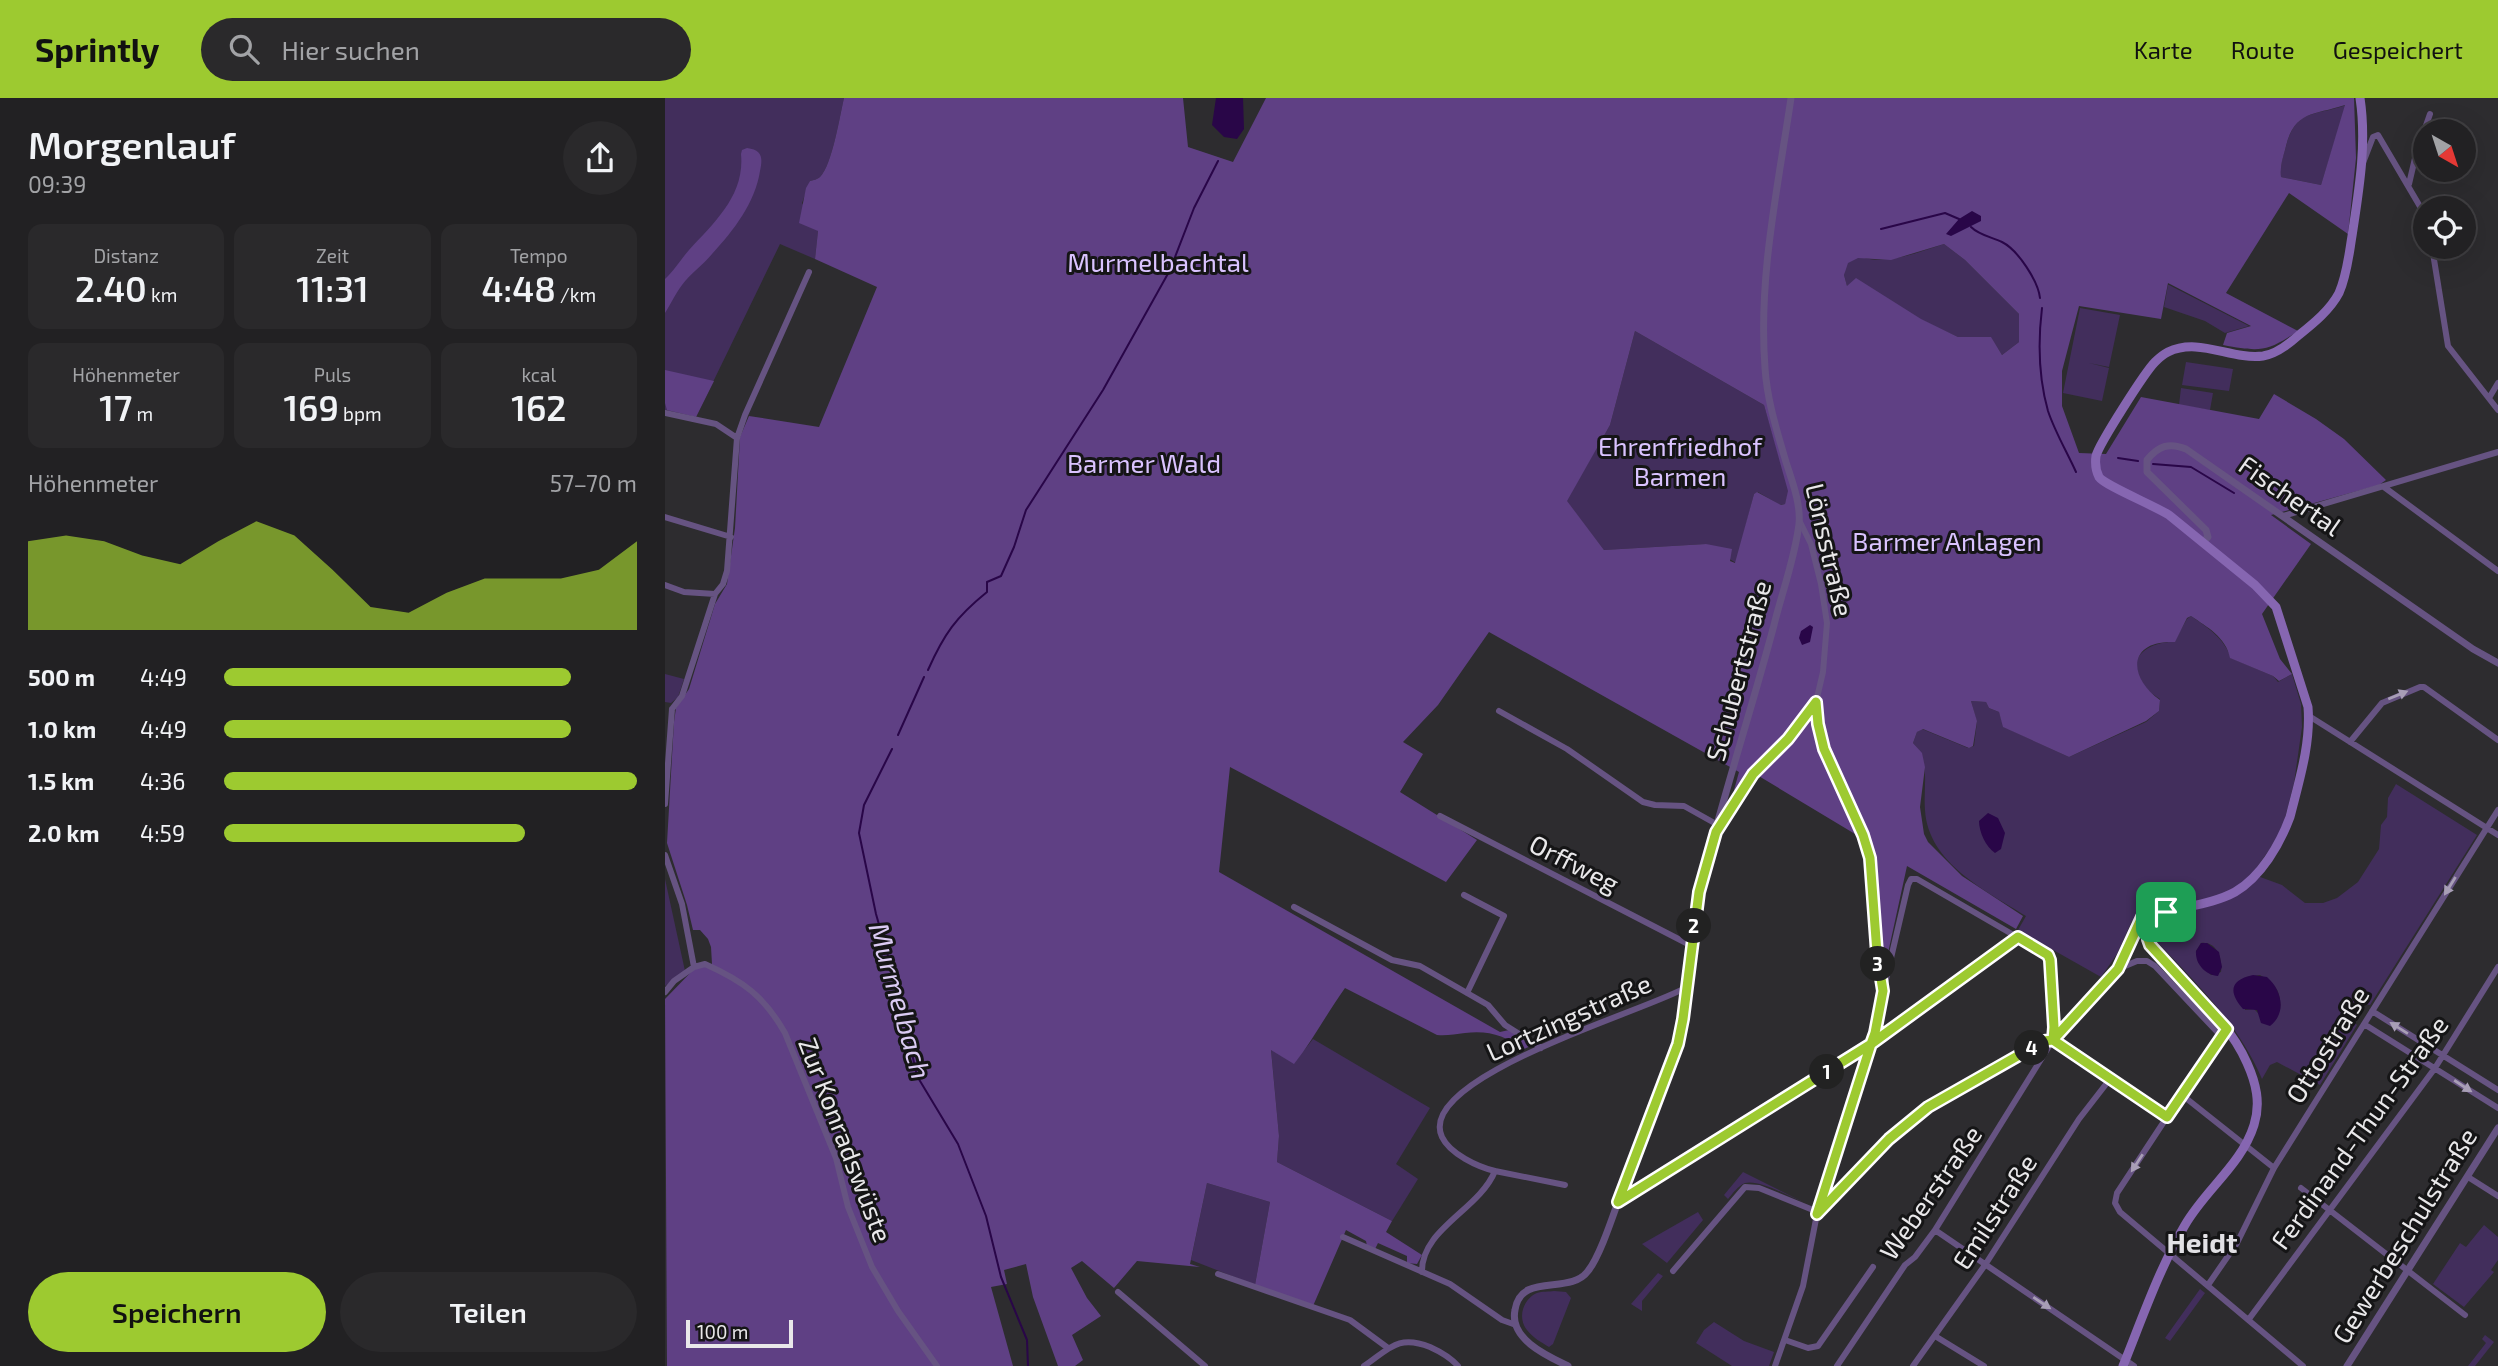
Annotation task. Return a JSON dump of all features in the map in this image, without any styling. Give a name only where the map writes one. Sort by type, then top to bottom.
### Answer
[{"type":"main road","points":[[2127,1364],[2170,1253],[2185,1223],[2246,1145],[2257,1116],[2257,1093],[2247,1062],[2150,945],[2148,926],[2159,914],[2237,891],[2269,857],[2290,817],[2308,736],[2309,716],[2276,607],[2266,595],[2203,542],[2151,504],[2103,481],[2096,468],[2098,450],[2149,369],[2168,352],[2196,347],[2252,356],[2271,354],[2293,341],[2334,301],[2343,281],[2362,165],[2360,98]]},
{"type":"street","name":"Lönsstraße","points":[[1775,1366],[1803,1286],[1817,1213],[1875,1033],[1883,991],[1877,953],[1870,858],[1863,835],[1824,749],[1818,724],[1816,702],[1823,673],[1826,623],[1821,584],[1811,544],[1799,520],[1795,494],[1769,398],[1765,368],[1763,299],[1791,98]]},
{"type":"street","points":[[2409,184],[2430,114]]},
{"type":"street","points":[[2362,165],[2373,137],[2378,135],[2415,196]]},
{"type":"street","points":[[2434,259],[2448,346],[2498,410]]},
{"type":"street","points":[[665,804],[667,708],[682,696],[715,594],[723,584],[727,570],[737,438],[809,272]]},
{"type":"street","points":[[2489,398],[2498,383]]},
{"type":"street","points":[[665,413],[716,424],[737,438]]},
{"type":"street","name":"Fischertal","points":[[2203,542],[2208,537],[2206,530],[2147,472],[2147,460],[2160,447],[2178,446],[2186,449],[2473,649],[2498,663]]},
{"type":"street","points":[[2283,516],[2498,452]]},
{"type":"street","points":[[2384,487],[2498,571]]},
{"type":"street","points":[[665,517],[731,537]]},
{"type":"street","name":"Schubertstraße","points":[[1516,1325],[1515,1308],[1522,1294],[1529,1289],[1572,1283],[1587,1273],[1618,1202],[1678,1044],[1699,892],[1764,662],[1799,520]]},
{"type":"street","points":[[665,584],[684,592],[715,594]]},
{"type":"street","points":[[2350,742],[2382,703],[2420,687],[2424,687],[2498,740]]},
{"type":"street","name":"Schubertstraße","points":[[1717,829],[1753,774],[1788,739],[1816,702]]},
{"type":"street","points":[[1499,711],[1567,749],[1643,803],[1684,806],[1717,829]]},
{"type":"street","points":[[2309,716],[2498,835]]},
{"type":"street","name":"Ottostraße","points":[[2208,1285],[2232,1251],[2274,1168],[2498,810]]},
{"type":"street","name":"Orffweg","points":[[1440,816],[1692,946]]},
{"type":"street","points":[[665,855],[689,931],[693,965],[665,992]]},
{"type":"street","points":[[1883,991],[1908,885],[1911,880],[1917,879],[2048,955],[2053,1040]]},
{"type":"street","points":[[1464,895],[1504,916],[1467,993]]},
{"type":"street","points":[[1294,907],[1392,960],[1420,966],[1488,1005],[1506,1025],[1541,1048]]},
{"type":"street","points":[[2053,1040],[2118,969],[2143,915],[2149,912],[2166,912]]},
{"type":"street","points":[[1618,1202],[1871,1044],[2018,937]]},
{"type":"street","points":[[2118,969],[2137,961],[2147,961],[2224,1032],[2117,1193],[2115,1203],[2118,1210],[2303,1366]]},
{"type":"street","name":"Zur Konradswüste","points":[[693,965],[705,964],[743,983],[776,1017],[837,1158],[851,1215],[873,1266],[898,1311],[937,1366]]},
{"type":"street","name":"Ferdinand-Thun-Straße","points":[[2249,1319],[2435,1069],[2498,967]]},
{"type":"street","name":"Lortzingstraße","points":[[1565,1185],[1495,1171],[1472,1163],[1446,1143],[1441,1135],[1440,1119],[1449,1104],[1475,1082],[1508,1063],[1687,987]]},
{"type":"street","points":[[2372,1011],[2498,1090]]},
{"type":"street","points":[[2364,1024],[2498,1108]]},
{"type":"street","points":[[1673,1271],[1745,1187],[1759,1188],[1817,1213],[1889,1139],[1928,1107],[2044,1041],[2053,1040],[2167,1117]]},
{"type":"street","name":"Weberstraße","points":[[1837,1366],[1905,1265],[1915,1257],[1935,1230],[2053,1040]]},
{"type":"street","name":"Emilstraße","points":[[1913,1366],[1985,1265],[2078,1119],[2110,1079]]},
{"type":"street","points":[[2182,1095],[2274,1168]]},
{"type":"street","name":"Gewerbeschulstraße","points":[[2347,1366],[2498,1128]]},
{"type":"street","points":[[1422,1272],[1426,1248],[1485,1191],[1495,1171]]},
{"type":"street","points":[[2468,1177],[2498,1196]]},
{"type":"street","points":[[2301,1188],[2465,1315]]},
{"type":"street","points":[[1935,1230],[2127,1364]]},
{"type":"street","points":[[1343,1237],[1450,1284],[1502,1320],[1516,1325],[1528,1341],[1552,1362],[1569,1366]]},
{"type":"street","points":[[1785,1340],[1808,1348],[1818,1346],[1873,1267]]},
{"type":"street","points":[[1218,1274],[1350,1320],[1388,1348]]},
{"type":"street","points":[[1118,1292],[1205,1366]]},
{"type":"street","points":[[1935,1336],[1984,1366]]},
{"type":"street","points":[[1364,1366],[1388,1348],[1411,1340],[1442,1353],[1458,1366]]},
{"type":"green space","points":[[665,98],[844,98],[828,162],[820,177],[810,181],[802,203],[818,231],[815,259],[780,244],[696,417],[665,410]]},
{"type":"green space","name":"Barmer Wald","points":[[844,98],[1183,98],[1188,147],[1233,162],[1266,98],[2354,98],[2356,158],[2348,234],[2289,193],[2226,293],[2298,331],[2270,347],[2246,349],[2223,345],[2227,333],[2251,326],[2168,283],[2161,319],[2079,306],[2062,371],[2062,406],[2079,453],[2106,454],[2141,397],[2259,419],[2274,394],[2344,439],[2386,480],[2379,485],[2271,515],[2311,544],[2262,614],[2280,659],[2292,674],[2279,681],[2230,658],[2220,638],[2191,616],[2187,618],[2175,642],[2148,647],[2137,661],[2142,681],[2160,700],[2159,711],[2146,721],[2069,757],[2003,727],[1999,712],[1989,708],[1986,702],[1971,701],[1977,721],[1973,746],[1969,748],[1923,729],[1917,732],[1913,743],[1922,753],[1925,767],[1920,807],[1924,834],[1928,842],[1962,876],[2023,916],[2016,929],[1907,866],[1888,953],[1882,952],[1877,862],[1869,835],[1855,834],[1752,772],[1738,790],[1734,790],[1739,772],[1489,632],[1438,705],[1403,742],[1423,754],[1400,792],[1477,840],[1446,882],[1230,767],[1219,872],[1500,1032],[1509,1030],[1533,1045],[1524,1049],[1503,1037],[1482,1032],[1437,1035],[1345,988],[1294,1064],[1271,1050],[1279,1136],[1277,1162],[1392,1221],[1386,1232],[1422,1255],[1417,1264],[1407,1263],[1407,1256],[1378,1243],[1375,1249],[1367,1246],[1366,1241],[1346,1230],[1313,1306],[1255,1285],[1270,1202],[1207,1183],[1190,1264],[1200,1267],[1137,1261],[1114,1288],[1082,1261],[1071,1268],[1087,1298],[1101,1316],[1072,1335],[1083,1360],[1075,1366],[1058,1366],[1033,1297],[1026,1264],[1004,1270],[1007,1284],[991,1287],[1013,1366],[667,1366],[665,999],[694,969],[712,964],[708,939],[700,930],[693,930],[667,843],[674,722],[676,708],[689,689],[715,604],[727,584],[735,528],[740,437],[749,416],[819,427],[877,287],[815,259],[818,231],[799,223],[806,188],[810,181],[820,177],[828,162]],"holes":[[[2345,105],[2321,185],[2281,177],[2281,164],[2289,137],[2299,121]],[[1944,244],[1965,260],[2019,314],[2019,342],[2002,355],[1991,337],[1958,337],[1921,319],[1856,278],[1847,286],[1844,275],[1848,263],[1858,258],[1891,260]],[[1635,331],[1764,405],[1788,491],[1785,504],[1781,505],[1757,492],[1754,494],[1735,563],[1730,561],[1732,549],[1706,544],[1604,550],[1567,501],[1610,425]]]},
{"type":"green space","points":[[2346,105],[2321,185],[2281,177],[2282,160],[2289,136],[2300,120],[2314,113]]},
{"type":"green space","points":[[747,148],[758,152],[761,162],[757,183],[748,205],[728,235],[682,285],[665,313],[665,279],[726,207],[738,182],[742,150]]},
{"type":"green space","points":[[1944,244],[1965,260],[2019,314],[2019,342],[2002,355],[1991,338],[1958,337],[1847,286],[1844,275],[1848,250],[1859,256],[1883,260]]},
{"type":"green space","points":[[2168,285],[2249,326],[2225,333],[2205,321],[2164,307]]},
{"type":"green space","points":[[2080,308],[2120,315],[2109,367],[2089,363],[2109,368],[2102,401],[2063,393]]},
{"type":"green space","name":"Ehrenfriedhof Barmen","points":[[1635,331],[1764,405],[1789,491],[1785,504],[1780,505],[1758,492],[1754,494],[1736,563],[1706,544],[1604,550],[1566,501],[1610,425]]},
{"type":"green space","points":[[2186,362],[2233,369],[2229,391],[2182,385]]},
{"type":"green space","points":[[665,370],[714,381],[696,417],[667,410]]},
{"type":"green space","points":[[2181,388],[2213,393],[2210,410],[2179,405]]},
{"type":"green space","points":[[2191,616],[2215,634],[2231,658],[2273,676],[2278,682],[2292,674],[2301,704],[2302,727],[2294,783],[2284,822],[2274,843],[2252,874],[2282,885],[2305,903],[2323,903],[2337,898],[2358,882],[2379,849],[2381,825],[2387,817],[2388,798],[2396,784],[2477,835],[2370,1005],[2358,1003],[2351,1010],[2351,1019],[2357,1025],[2320,1085],[2277,1062],[2270,1065],[2262,1079],[2224,1016],[2140,924],[2132,921],[2117,954],[2101,977],[2018,930],[2026,916],[1962,874],[1936,845],[1929,829],[1925,810],[1924,766],[1919,750],[1913,743],[1917,732],[1922,729],[1968,748],[1974,746],[1977,722],[1971,701],[1986,702],[1989,708],[1999,712],[2004,727],[2069,757],[2146,722],[2159,711],[2160,699],[2142,684],[2137,675],[2137,659],[2156,644],[2174,642]],"holes":[[[2201,943],[2211,945],[2218,952],[2221,972],[2211,975],[2198,962],[2196,951]],[[2260,975],[2276,989],[2280,998],[2280,1010],[2259,1014],[2254,1009],[2245,1010],[2246,977]]]},
{"type":"green space","points":[[665,674],[684,679],[678,697],[671,703],[665,702]]},
{"type":"green space","points":[[665,879],[685,971],[665,986]]},
{"type":"green space","points":[[1313,1039],[1430,1108],[1396,1164],[1418,1179],[1392,1221],[1277,1162],[1279,1136],[1271,1049],[1294,1063]]},
{"type":"green space","points":[[1743,1172],[1805,1203],[1751,1182],[1740,1186],[1728,1199],[1724,1195]]},
{"type":"green space","points":[[1207,1183],[1270,1202],[1255,1285],[1191,1260]]},
{"type":"green space","points":[[1698,1212],[1703,1220],[1667,1263],[1642,1244]]},
{"type":"green space","points":[[2484,1225],[2498,1237],[2498,1260],[2491,1270],[2494,1272],[2464,1307],[2433,1284],[2460,1243],[2466,1247]]},
{"type":"green space","points":[[1658,1273],[1663,1276],[1642,1301],[1642,1311],[1631,1304]]},
{"type":"green space","points":[[2200,1289],[2205,1293],[2170,1341],[2165,1338]]},
{"type":"green space","points":[[1539,1292],[1566,1292],[1571,1298],[1553,1344],[1549,1347],[1529,1333],[1522,1315],[1525,1304],[1532,1296]]},
{"type":"green space","points":[[1714,1322],[1744,1341],[1774,1352],[1769,1366],[1732,1366],[1696,1343],[1704,1330]]},
{"type":"green space","points":[[2485,1335],[2494,1342],[2475,1366],[2468,1366],[2486,1343],[2482,1339]]},
{"type":"shaded area","points":[[1216,98],[1243,98],[1244,129],[1237,139],[1224,137],[1212,125]]},
{"type":"shaded area","points":[[1972,211],[1981,216],[1981,221],[1951,236],[1946,234],[1959,219]]},
{"type":"shaded area","points":[[1810,625],[1813,627],[1810,642],[1802,645],[1799,638],[1801,631]]},
{"type":"shaded area","points":[[1988,813],[1998,818],[2005,833],[2001,849],[1995,853],[1986,843],[1979,825],[1979,821]]},
{"type":"shaded area","points":[[2201,943],[2207,943],[2219,952],[2222,967],[2218,976],[2209,974],[2199,964],[2196,951]]},
{"type":"shaded area","points":[[2253,975],[2267,977],[2279,995],[2279,1015],[2270,1026],[2261,1023],[2257,1010],[2243,1009],[2235,997],[2236,983]]},
{"type":"waterway","name":"Murmelbach","points":[[928,670],[952,627],[987,592],[987,582],[1001,576],[1026,510],[1103,390],[1170,270],[1194,208],[1218,161]]},
{"type":"waterway","points":[[1881,229],[1945,213],[1959,219]]},
{"type":"waterway","points":[[1971,227],[2002,242],[2021,259],[2040,298]]},
{"type":"waterway","points":[[2042,308],[2040,360],[2045,399],[2054,427],[2076,472]]},
{"type":"waterway","points":[[2118,458],[2138,461]]},
{"type":"waterway","points":[[2153,464],[2191,467],[2234,493]]},
{"type":"waterway","name":"Murmelbach","points":[[898,735],[924,677]]},
{"type":"waterway","name":"Murmelbach","points":[[892,749],[864,805],[859,833],[876,914],[898,991],[917,1076],[958,1144],[986,1216],[1001,1277],[1027,1340],[1028,1366]]},
{"type":"district","name":"Heidt","points":[[2202,1243]]},
{"type":"route","points":[[2166,912],[2149,912],[2143,915],[2118,969],[2053,1040],[2050,960],[2048,955],[2018,937],[1871,1044],[1618,1202],[1678,1044],[1699,892],[1716,832],[1753,774],[1788,739],[1816,702],[1824,749],[1863,835],[1870,858],[1877,953],[1883,991],[1875,1033],[1871,1044],[1817,1214],[1889,1139],[1928,1107],[2044,1041],[2053,1040],[2167,1117],[2227,1029],[2147,940],[2148,926],[2159,914],[2166,912]]},
{"type":"park label","name":"Murmelbachtal","points":[[1158,263]]},
{"type":"park label","name":"Barmer Anlagen","points":[[1947,542]]}]
